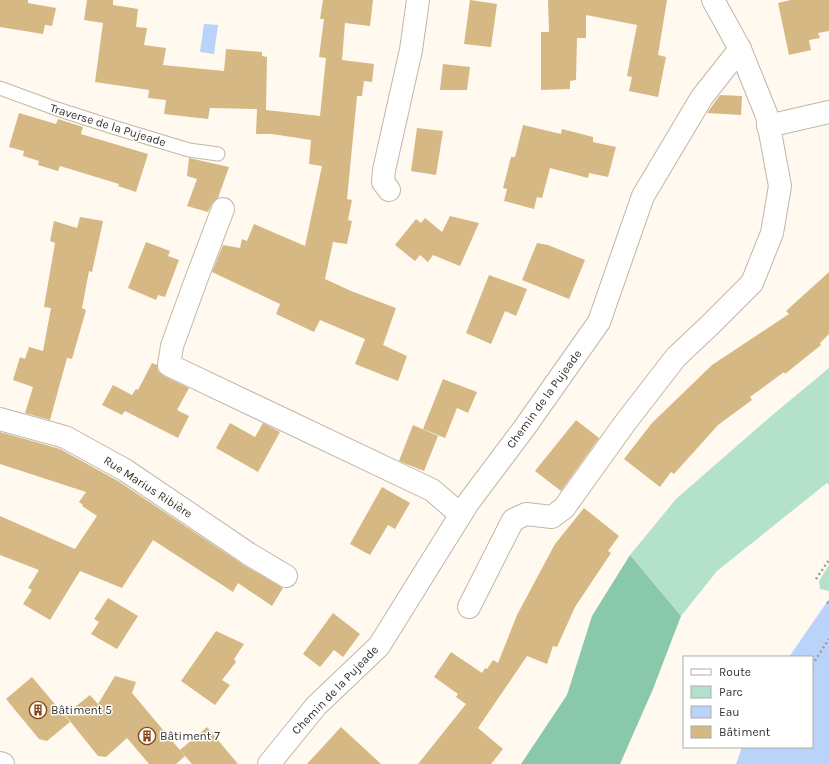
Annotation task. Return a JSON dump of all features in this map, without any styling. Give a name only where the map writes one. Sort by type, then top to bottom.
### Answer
[{"type":"street","points":[[388,190],[383,182],[384,170],[411,50],[418,0]]},
{"type":"street","points":[[469,607],[513,520],[526,514],[552,517],[564,508],[625,423],[676,357],[752,283],[772,234],[780,186],[767,116],[740,49],[713,0]]},
{"type":"street","name":"Chemin de la Pujeade","points":[[269,764],[316,706],[379,646],[460,514],[525,428],[599,322],[643,196],[702,96],[740,49]]},
{"type":"street","points":[[768,126],[829,112]]},
{"type":"street","points":[[224,209],[172,346],[169,365],[432,490],[460,514]]},
{"type":"street","name":"Rue Marius Ribière","points":[[0,419],[65,436],[125,470],[249,554],[286,576]]},
{"type":"lane","name":"Traverse de la Pujeade","points":[[0,88],[57,110],[188,150],[218,154]]},
{"type":"path","points":[[816,579],[829,560]]},
{"type":"path","points":[[813,663],[829,639]]},
{"type":"green space","points":[[829,368],[829,485],[827,483],[717,571],[681,616],[630,555],[676,499]]},
{"type":"green space","points":[[630,555],[681,616],[653,689],[620,764],[521,764],[567,695],[592,616]]},
{"type":"green space","points":[[829,565],[829,591],[820,589],[819,581]]},
{"type":"water","points":[[204,24],[218,25],[214,54],[200,52]]},
{"type":"water","points":[[829,599],[829,764],[736,764],[742,748],[813,748],[813,656],[790,656]]},
{"type":"building","points":[[0,0],[28,0],[28,3],[56,8],[52,26],[45,25],[43,34],[0,27]]},
{"type":"building","points":[[87,0],[113,0],[113,5],[138,9],[136,27],[147,28],[144,45],[166,48],[163,65],[224,71],[226,49],[262,52],[262,56],[267,57],[266,110],[320,116],[326,58],[319,57],[324,19],[320,19],[323,0],[373,0],[370,26],[345,23],[342,60],[374,64],[372,82],[364,81],[362,96],[357,96],[347,199],[352,200],[348,220],[352,221],[347,244],[333,242],[325,279],[351,291],[396,308],[383,345],[407,356],[398,381],[355,364],[365,339],[320,320],[314,332],[276,314],[280,304],[212,272],[223,245],[240,248],[242,239],[247,241],[254,224],[305,246],[322,166],[309,164],[311,140],[272,134],[256,134],[257,109],[210,108],[208,119],[164,114],[166,100],[148,98],[149,90],[95,82],[103,23],[84,20]]},
{"type":"building","points":[[470,0],[497,4],[491,47],[464,44]]},
{"type":"building","points":[[548,0],[667,0],[658,55],[666,57],[658,97],[629,91],[632,77],[627,76],[637,25],[586,15],[586,38],[577,38],[576,80],[570,81],[570,89],[541,90],[541,32],[549,32]]},
{"type":"building","points":[[791,0],[829,0],[829,31],[818,33],[820,38],[809,40],[811,50],[789,55],[778,3]]},
{"type":"building","points":[[443,64],[470,67],[467,90],[440,90]]},
{"type":"building","points":[[720,95],[742,96],[741,115],[707,113]]},
{"type":"building","points":[[19,113],[56,124],[58,119],[83,127],[81,134],[148,154],[136,192],[118,186],[119,184],[60,166],[58,171],[38,165],[39,161],[23,156],[24,151],[9,147]]},
{"type":"building","points":[[523,125],[561,134],[562,129],[593,137],[593,142],[616,147],[608,177],[589,173],[588,178],[550,168],[542,198],[537,197],[534,209],[504,201],[507,189],[503,188],[511,157],[515,157]]},
{"type":"building","points":[[417,128],[443,131],[436,175],[411,171]]},
{"type":"building","points":[[189,158],[229,167],[218,198],[212,204],[208,212],[187,206],[197,179],[187,176]]},
{"type":"building","points":[[450,216],[479,223],[460,266],[433,255],[428,262],[420,255],[415,261],[395,245],[416,219],[421,223],[425,218],[442,232]]},
{"type":"building","points":[[80,217],[103,221],[92,272],[89,271],[82,308],[86,310],[72,359],[67,358],[50,420],[25,413],[33,387],[13,380],[20,357],[25,359],[29,347],[43,351],[51,308],[44,307],[55,243],[50,241],[54,221],[77,228]]},
{"type":"building","points":[[146,242],[170,251],[168,256],[179,260],[165,297],[158,295],[156,300],[128,288]]},
{"type":"building","points":[[537,243],[548,245],[585,260],[569,299],[522,280]]},
{"type":"building","points":[[829,272],[829,334],[820,343],[821,345],[785,374],[784,372],[750,397],[752,400],[718,425],[674,474],[671,472],[660,487],[624,459],[652,423],[712,365],[789,314],[786,311]]},
{"type":"building","points":[[489,275],[527,289],[516,316],[505,311],[491,344],[466,333]]},
{"type":"building","points":[[152,363],[157,365],[158,371],[164,376],[189,388],[177,410],[189,416],[178,438],[125,411],[122,415],[102,405],[113,385],[132,395],[136,389],[138,390]]},
{"type":"building","points":[[443,379],[477,392],[468,413],[457,408],[445,438],[423,429]]},
{"type":"building","points":[[576,420],[599,438],[561,491],[535,471]]},
{"type":"building","points":[[230,423],[255,437],[263,423],[280,432],[258,472],[216,448]]},
{"type":"building","points":[[413,425],[438,436],[424,471],[399,461]]},
{"type":"building","points":[[0,432],[60,449],[118,481],[242,564],[283,588],[272,606],[238,583],[233,592],[153,540],[122,588],[80,571],[50,620],[23,604],[32,590],[28,588],[39,570],[0,555],[0,516],[75,549],[97,516],[82,506],[83,505],[79,502],[86,492],[0,464]]},
{"type":"building","points":[[382,487],[410,503],[395,529],[388,525],[370,555],[350,544]]},
{"type":"building","points":[[584,508],[619,536],[608,551],[611,553],[575,607],[557,647],[553,646],[547,664],[527,656],[478,728],[503,749],[491,764],[418,764],[466,704],[456,697],[458,694],[434,677],[451,652],[482,673],[485,668],[487,669],[493,660],[498,663],[517,615],[555,544]]},
{"type":"building","points":[[108,598],[138,616],[117,649],[91,634],[99,622],[94,619]]},
{"type":"building","points":[[333,613],[360,634],[343,657],[334,650],[320,667],[303,654]]},
{"type":"building","points":[[216,631],[244,644],[234,659],[236,662],[222,680],[230,685],[215,705],[181,681]]},
{"type":"building","points":[[115,676],[136,682],[132,693],[185,756],[176,764],[149,764],[127,738],[106,757],[98,756],[65,715],[90,695],[98,704]]},
{"type":"building","name":"Bâtiment 5","points":[[32,677],[70,722],[47,741],[39,739],[6,699]]},
{"type":"building","points":[[207,727],[238,764],[192,764],[180,750]]},
{"type":"building","points":[[341,727],[381,764],[307,764]]},
{"type":"place","name":"Bâtiment 5","points":[[38,710]]},
{"type":"place","name":"Bâtiment 7","points":[[147,736]]}]
